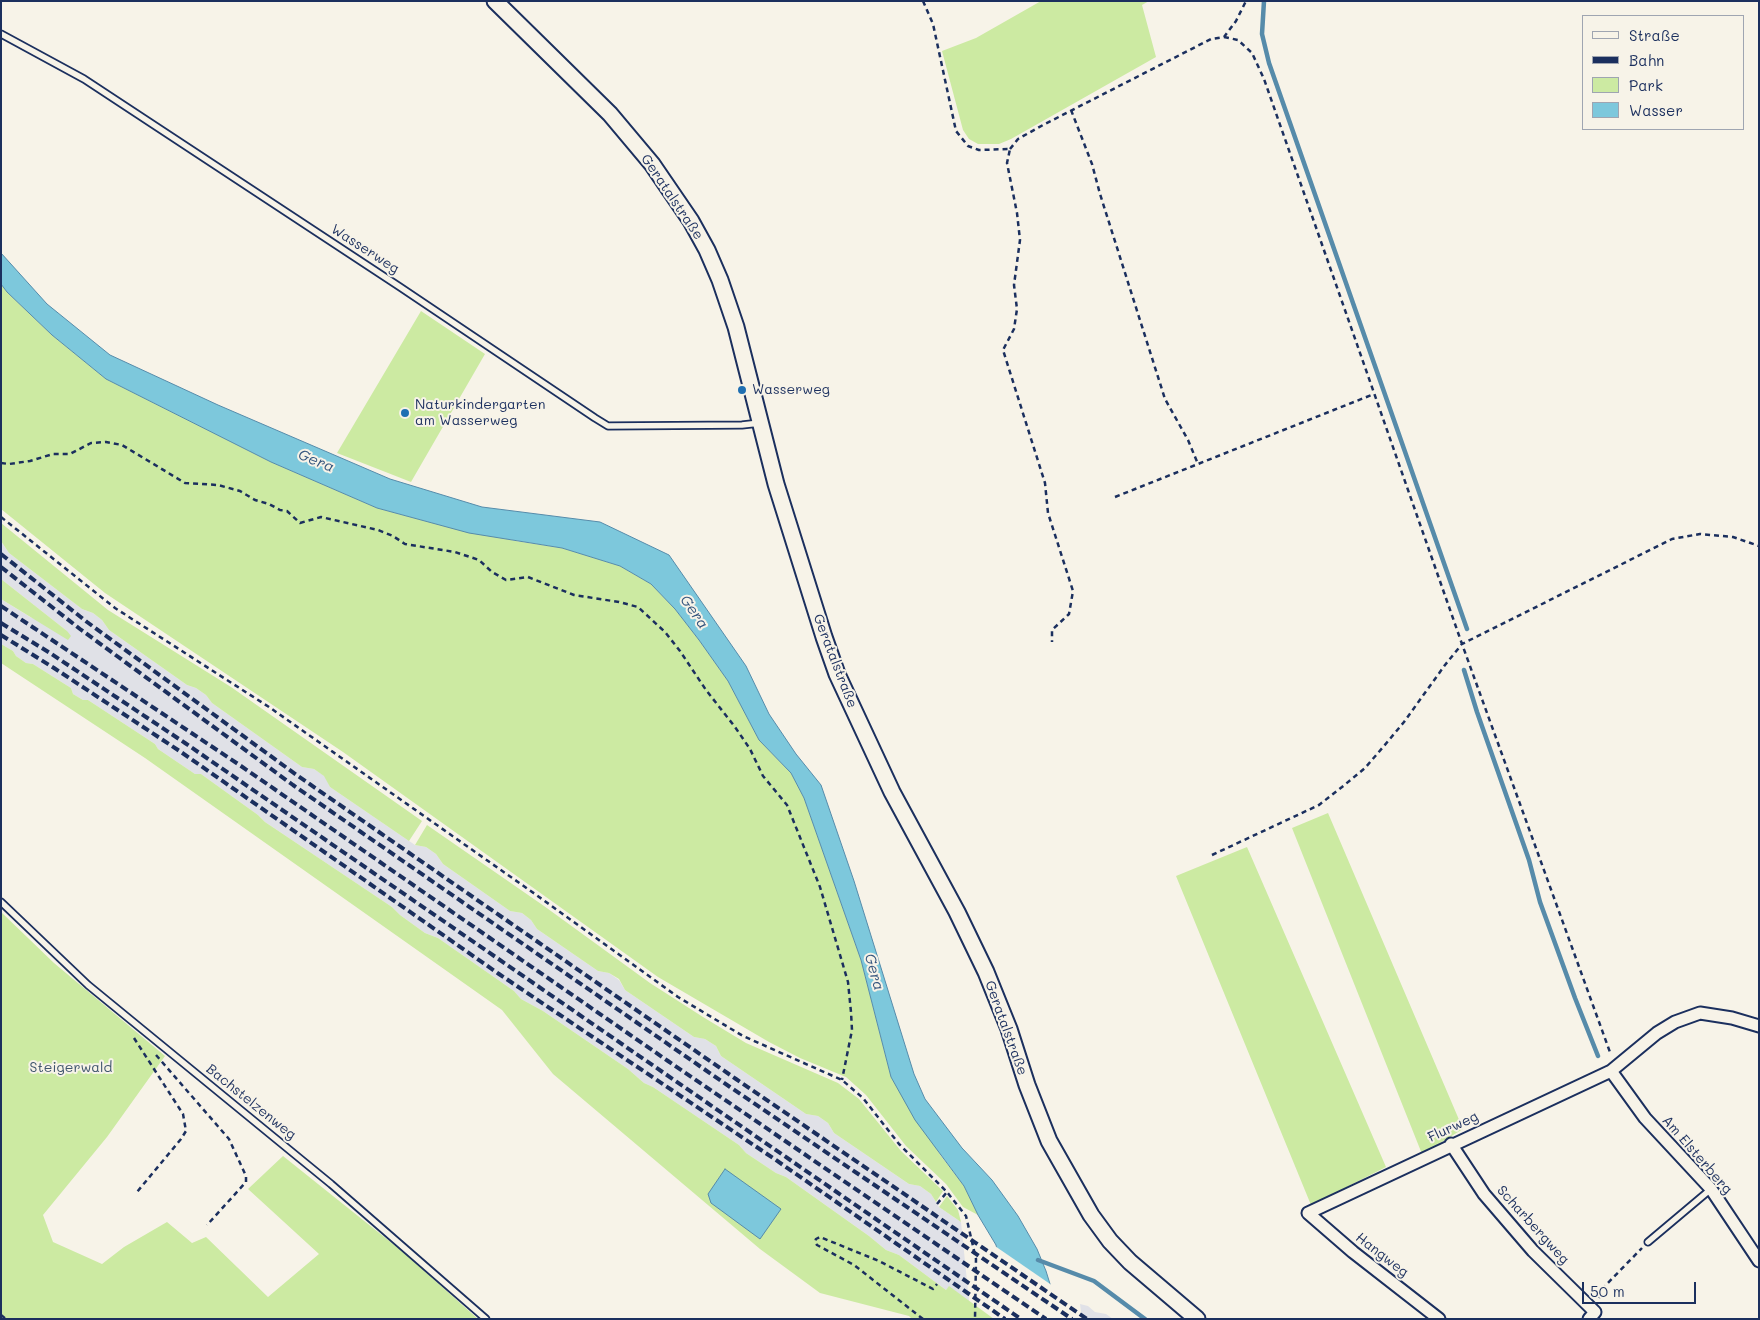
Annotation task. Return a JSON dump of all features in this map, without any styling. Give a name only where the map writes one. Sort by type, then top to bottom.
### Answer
[{"type":"street","name":"Geratalstraße","points":[[495,1],[610,114],[652,164],[691,221],[707,250],[720,280],[736,327],[782,503],[824,637],[838,674],[892,792],[957,912],[986,972],[1009,1029],[1027,1085],[1049,1142],[1091,1215],[1110,1241],[1137,1268],[1197,1319]]},
{"type":"street","name":"Flurweg","points":[[1308,1213],[1614,1068],[1675,1022],[1700,1013],[1732,1018],[1759,1026]]},
{"type":"street","name":"Am Elsterberg","points":[[1614,1068],[1646,1118],[1711,1189],[1759,1261]]},
{"type":"street","name":"Scharbergweg","points":[[1451,1144],[1484,1194],[1527,1244],[1595,1312],[1589,1319]]},
{"type":"street","name":"Hangweg","points":[[1308,1213],[1439,1319]]},
{"type":"lane","name":"Wasserweg","points":[[1,34],[84,79],[608,426],[742,425],[760,423]]},
{"type":"lane","name":"Bachstelzenweg","points":[[1,902],[88,985],[331,1184],[486,1319]]},
{"type":"lane","points":[[1648,1242],[1711,1189]]},
{"type":"path","points":[[923,1],[933,24],[956,131],[968,146],[979,150],[1010,149]]},
{"type":"path","points":[[1224,37],[1236,21],[1246,1]]},
{"type":"path","points":[[1052,642],[1052,630],[1069,614],[1073,591],[1048,512],[1045,483],[1003,350],[1014,330],[1017,309],[1014,285],[1020,240],[1017,213],[1007,163],[1010,149],[1018,139],[1211,39],[1224,37],[1238,40],[1252,53],[1264,79],[1462,644],[1614,1068]]},
{"type":"path","points":[[1071,110],[1092,164],[1165,399],[1188,440],[1198,464]]},
{"type":"path","points":[[1115,497],[1374,394]]},
{"type":"path","points":[[1,464],[30,461],[52,454],[70,454],[91,444],[106,442],[122,445],[184,483],[218,485],[240,491],[255,500],[280,510],[288,511],[300,523],[321,517],[378,530],[393,536],[404,544],[455,552],[479,560],[492,572],[506,580],[528,577],[574,595],[638,607],[665,632],[680,651],[706,690],[735,726],[750,749],[763,776],[787,805],[820,887],[848,982],[852,1030],[842,1080]]},
{"type":"path","points":[[1,517],[115,608],[269,707],[678,997],[743,1036],[842,1080],[863,1098],[899,1144],[947,1192],[966,1216],[976,1259],[976,1319]]},
{"type":"path","points":[[1212,855],[1326,801],[1358,774],[1404,722],[1462,644],[1672,539],[1700,534],[1734,537],[1759,546]]},
{"type":"path","points":[[132,1035],[182,1114],[186,1131],[137,1192]]},
{"type":"path","points":[[150,1049],[229,1139],[246,1176],[246,1182],[207,1225]]},
{"type":"path","points":[[937,1204],[947,1192]]},
{"type":"path","points":[[923,1319],[854,1266],[817,1245],[816,1239],[823,1239],[879,1261],[933,1289],[937,1284]]},
{"type":"path","points":[[1603,1288],[1648,1242]]},
{"type":"path","points":[[1,1316],[6,1319]]},
{"type":"shaded area","points":[[1,541],[9,553],[82,609],[93,613],[102,620],[109,630],[187,685],[196,688],[206,695],[212,703],[302,767],[314,769],[325,776],[330,787],[415,845],[426,847],[436,854],[443,864],[510,911],[522,913],[531,920],[537,929],[598,971],[609,973],[619,980],[625,990],[694,1037],[705,1039],[716,1046],[721,1056],[806,1114],[818,1116],[828,1123],[834,1133],[909,1184],[920,1186],[931,1194],[939,1207],[961,1222],[969,1301],[949,1287],[946,1290],[899,1255],[886,1250],[786,1177],[776,1173],[746,1153],[739,1145],[653,1087],[644,1083],[628,1069],[543,1011],[521,999],[514,991],[438,938],[425,933],[392,907],[265,822],[201,774],[195,774],[158,749],[155,744],[88,700],[83,700],[73,694],[71,688],[33,664],[26,663],[16,656],[13,651],[1,644],[1,599],[30,617],[67,631],[1,579]]},
{"type":"shaded area","points":[[1080,1304],[1088,1306],[1095,1312],[1106,1314],[1113,1319],[1082,1319]]},
{"type":"green space","points":[[1041,1],[1149,1],[1142,5],[1156,57],[1011,139],[999,144],[978,144],[969,139],[963,130],[942,51],[976,38]]},
{"type":"green space","points":[[1,284],[52,335],[106,379],[271,462],[377,508],[429,522],[516,541],[562,548],[620,566],[651,584],[675,609],[699,640],[728,681],[759,740],[791,773],[804,798],[861,960],[891,1077],[941,1156],[964,1186],[978,1215],[963,1207],[946,1184],[906,1146],[866,1095],[846,1077],[800,1058],[769,1042],[658,977],[343,752],[105,593],[1,509]]},
{"type":"green space","name":"Naturkindergarten am Wasserweg","points":[[421,311],[485,354],[411,482],[337,453]]},
{"type":"green space","points":[[1,523],[108,610],[231,687],[422,821],[409,841],[330,787],[324,776],[314,769],[302,767],[212,703],[206,695],[196,688],[187,685],[109,630],[102,620],[93,613],[82,609],[9,553],[1,541]]},
{"type":"green space","points":[[1,579],[67,631],[71,636],[68,640],[1,599]]},
{"type":"green space","points":[[1,644],[13,651],[16,656],[26,663],[33,664],[71,688],[73,694],[83,700],[88,700],[155,744],[158,749],[195,774],[201,774],[265,822],[392,907],[425,933],[438,938],[514,991],[521,999],[543,1011],[628,1069],[644,1083],[653,1087],[739,1145],[746,1153],[776,1173],[786,1177],[886,1250],[899,1255],[946,1290],[949,1286],[994,1319],[912,1319],[909,1316],[820,1293],[760,1249],[553,1074],[502,1010],[145,758],[1,663]]},
{"type":"green space","points":[[1328,813],[1463,1129],[1422,1154],[1292,828]]},
{"type":"green space","points":[[427,825],[544,906],[650,983],[703,1017],[746,1043],[838,1083],[859,1099],[901,1151],[943,1191],[936,1202],[931,1194],[920,1186],[909,1184],[834,1133],[828,1123],[818,1116],[806,1114],[721,1056],[716,1046],[705,1039],[694,1037],[625,990],[619,979],[609,973],[598,971],[537,929],[531,920],[522,913],[510,911],[443,864],[436,854],[426,847],[415,845]]},
{"type":"green space","points":[[1247,847],[1386,1167],[1311,1205],[1176,876]]},
{"type":"green space","name":"Steigerwald","points":[[1,912],[54,963],[165,1056],[107,1137],[43,1215],[53,1242],[102,1264],[124,1247],[167,1222],[192,1243],[206,1237],[268,1297],[319,1254],[248,1189],[283,1156],[403,1252],[478,1319],[1,1319]]},
{"type":"green space","points":[[947,1196],[958,1210],[961,1222],[939,1207]]},
{"type":"water","name":"Gera","points":[[1,253],[47,304],[110,355],[218,405],[390,479],[482,507],[600,522],[669,555],[746,666],[769,714],[796,754],[821,785],[854,881],[914,1074],[925,1099],[962,1148],[992,1180],[1018,1216],[1037,1249],[1055,1300],[1009,1319],[996,1245],[978,1215],[964,1186],[915,1120],[891,1077],[861,960],[804,798],[791,773],[759,740],[728,681],[699,640],[675,609],[651,584],[620,566],[562,548],[469,533],[377,508],[271,462],[106,379],[52,335],[7,292],[1,284]]},
{"type":"water","points":[[725,1169],[781,1209],[760,1239],[711,1203],[708,1194]]},
{"type":"pier","points":[[992,1244],[1053,1286],[1060,1319],[1007,1319]]},
{"type":"waterway","points":[[1264,1],[1262,34],[1269,63],[1467,629]]},
{"type":"waterway","points":[[1464,670],[1529,860],[1540,902],[1598,1056]]},
{"type":"waterway","points":[[1038,1260],[1094,1281],[1145,1319]]},
{"type":"railway","points":[[1,554],[87,622],[298,776],[1087,1319]]},
{"type":"railway","points":[[1,567],[80,629],[293,785],[730,1087],[1072,1319]]},
{"type":"railway","points":[[1,606],[241,766],[1046,1319]]},
{"type":"railway","points":[[1,623],[50,653],[185,743],[1021,1319]]},
{"type":"railway","points":[[1,635],[181,752],[499,974],[773,1158],[1005,1319]]},
{"type":"place","name":"Wasserweg","points":[[742,390]]},
{"type":"place","name":"Naturkindergarten am Wasserweg","points":[[405,413]]}]
